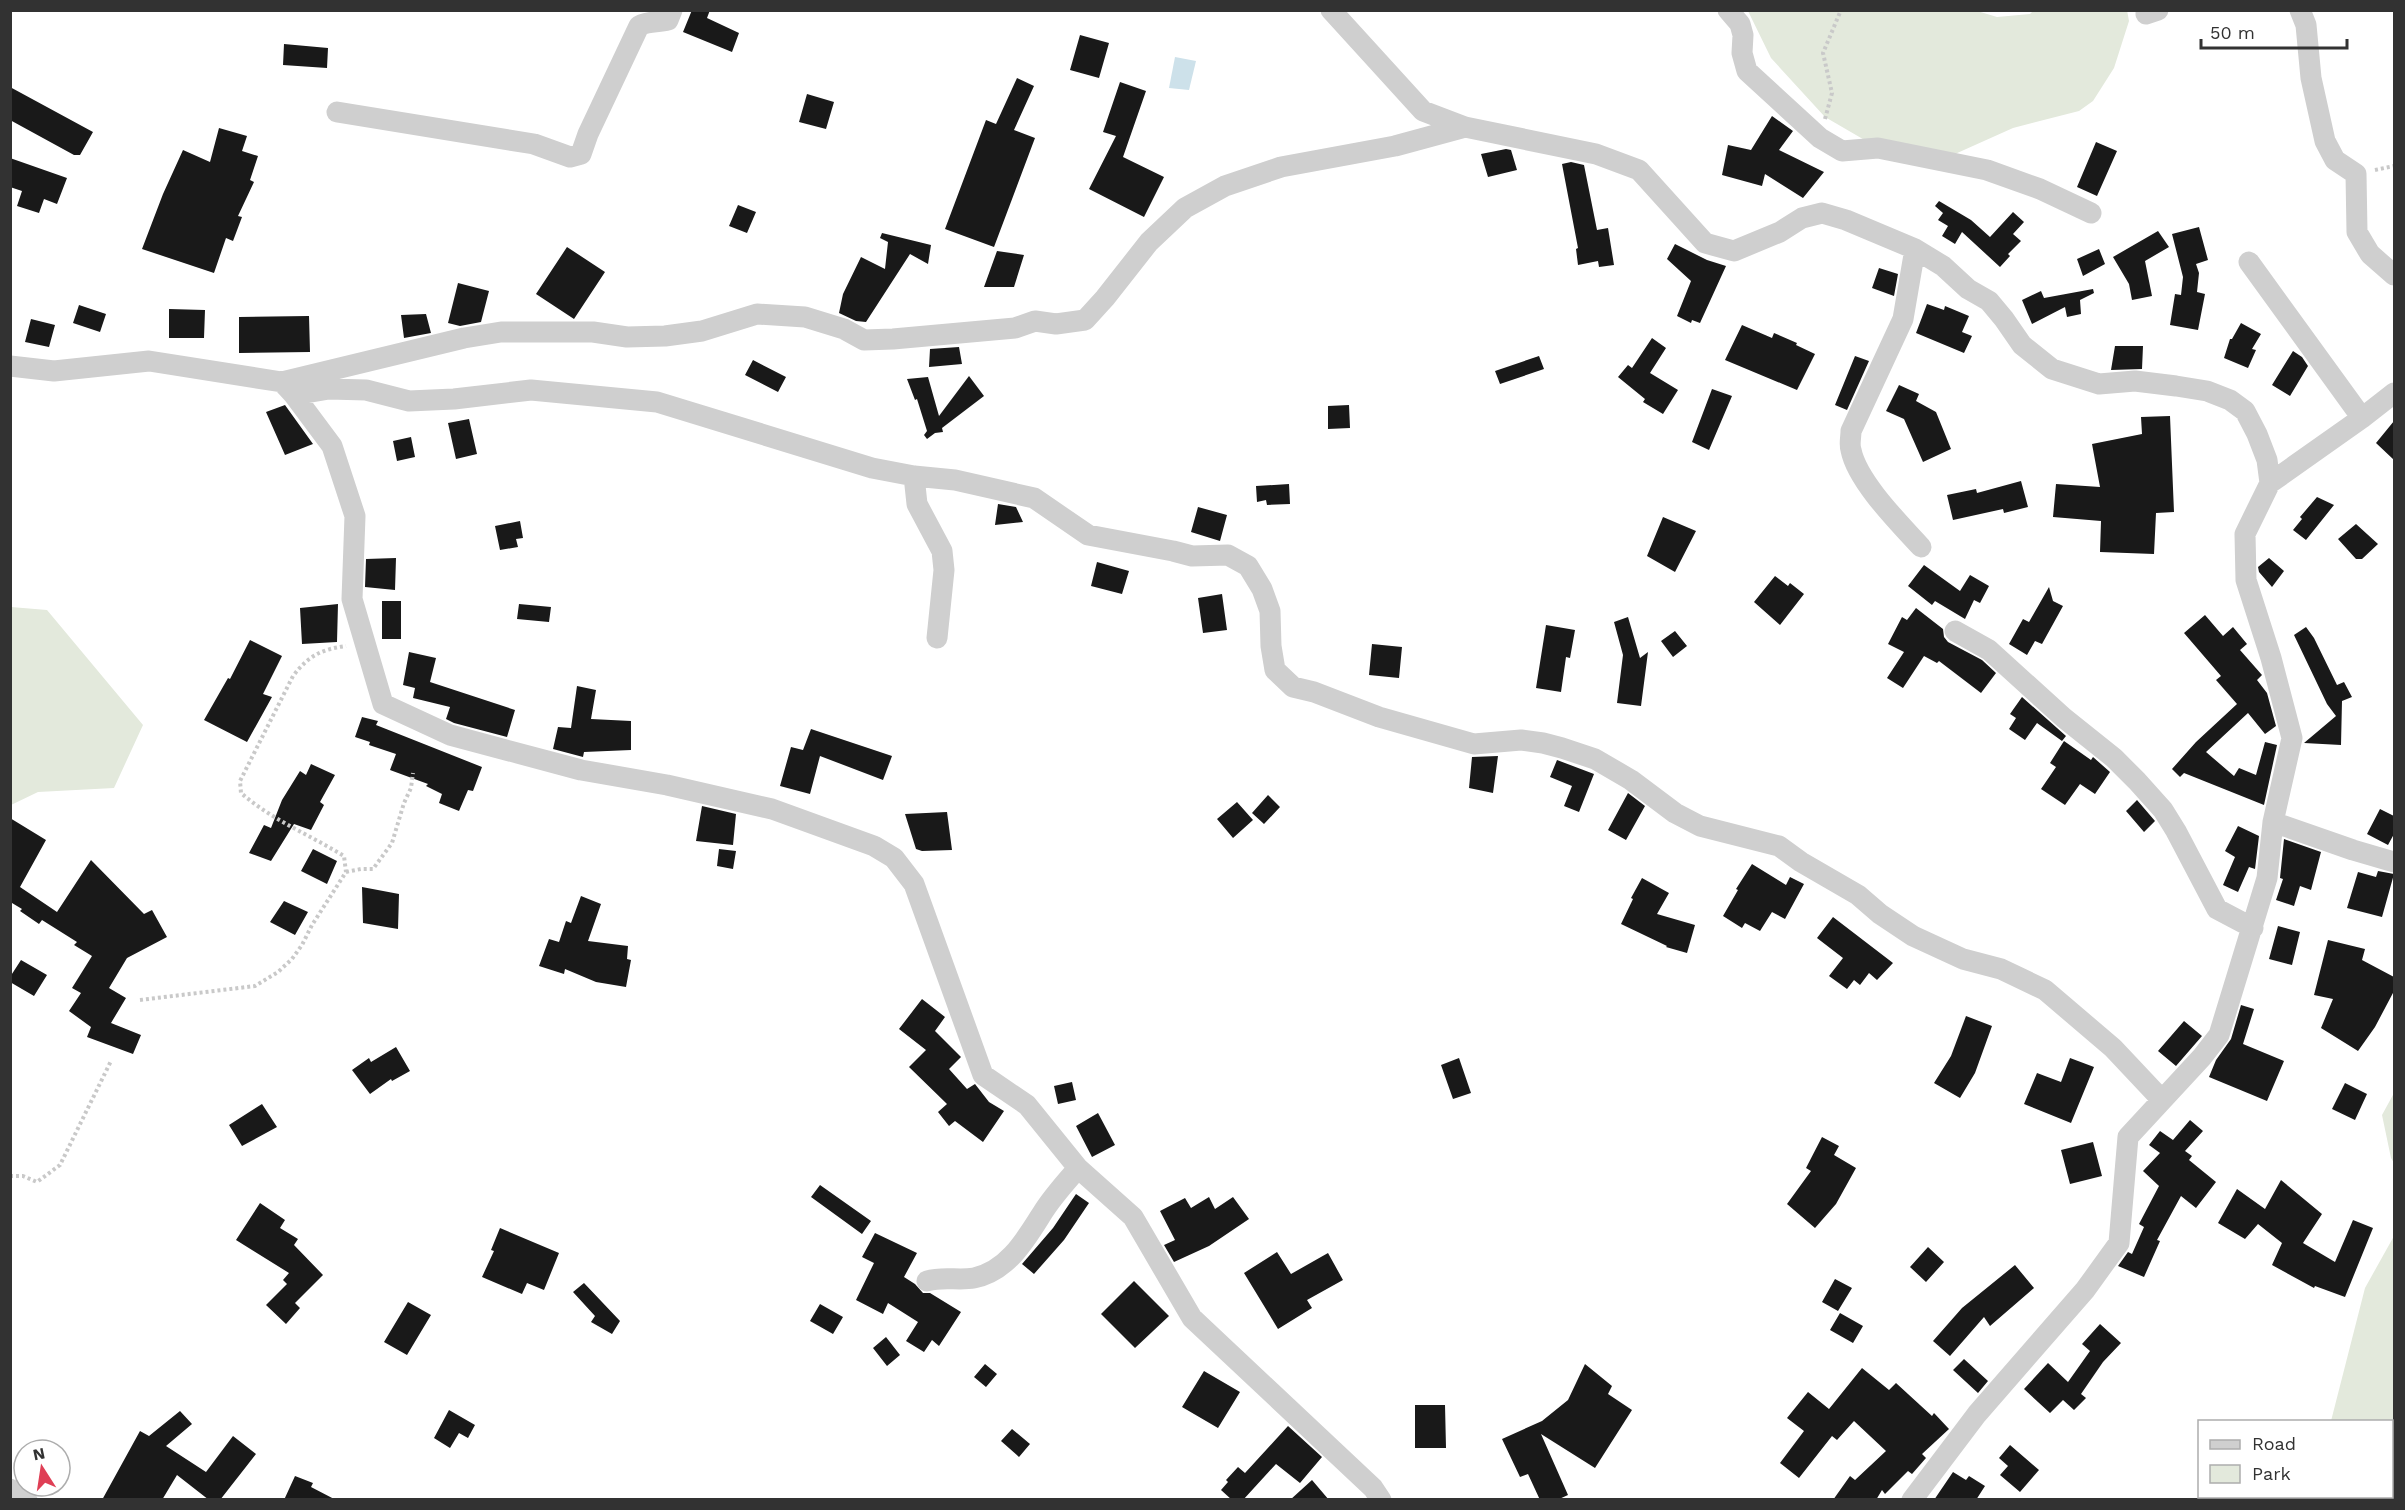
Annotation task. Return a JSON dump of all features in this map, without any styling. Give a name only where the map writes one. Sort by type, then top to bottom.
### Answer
[{"type":"street","points":[[337,112],[534,144],[570,157],[581,154],[588,134],[639,26],[647,21],[658,23],[668,20],[672,10]]},
{"type":"street","points":[[1331,10],[1423,111],[1465,128],[1596,154],[1639,170],[1704,243],[1734,251],[1780,232],[1802,218],[1822,213],[1846,220],[1915,249],[1943,266],[1968,289],[1989,301],[2022,345],[2052,369],[2099,384],[2135,381],[2176,386],[2207,391],[2230,400],[2245,411],[2257,434],[2267,460],[2270,483]]},
{"type":"street","points":[[1728,10],[1740,24],[1743,35],[1742,52],[1748,71],[1820,138],[1842,151],[1878,148],[1988,170],[2040,189],[2091,213]]},
{"type":"street","points":[[2300,10],[2306,25],[2311,78],[2325,141],[2335,160],[2356,174],[2357,232],[2370,254],[2394,275]]},
{"type":"street","points":[[288,388],[456,340],[501,332],[593,332],[627,337],[664,336],[702,331],[758,314],[805,317],[844,329],[864,340],[1015,328],[1035,321],[1056,324],[1085,320],[1149,242],[1185,208],[1225,186],[1281,167],[1395,146],[1465,128]]},
{"type":"street","points":[[1915,249],[1902,320],[1851,431],[1850,447],[1854,463],[1888,511],[1921,547]]},
{"type":"street","points":[[2249,262],[2362,418]]},
{"type":"street","points":[[10,366],[54,371],[149,361],[288,388],[366,390],[409,401],[454,399],[531,390],[657,402],[872,468],[914,476],[955,480],[1034,498],[1088,535],[1173,550],[1192,556],[1228,555],[1248,566],[1262,589],[1270,611],[1270,646],[1275,670],[1293,687],[1314,692],[1379,717],[1474,744],[1521,740],[1562,748],[1595,759],[1630,780],[1675,813],[1700,826],[1779,846],[1801,862],[1858,895],[1880,914],[1913,936],[1963,959],[2001,969],[2045,990],[2113,1048],[2162,1099]]},
{"type":"street","points":[[288,388],[332,446],[355,516],[352,599],[383,704],[450,735],[581,770],[667,785],[772,809],[874,846],[894,858],[914,884],[983,1075],[1027,1105],[1078,1168],[1133,1217],[1192,1318],[1373,1488],[1381,1500]]},
{"type":"street","points":[[1912,1500],[1977,1414],[2085,1290],[2119,1243],[2128,1137],[2202,1058],[2220,1035],[2267,878],[2273,822],[2292,738],[2271,658],[2246,580],[2245,534],[2270,483],[2394,393]]},
{"type":"street","points":[[914,476],[917,504],[942,551],[944,570],[937,638]]},
{"type":"street","points":[[1955,631],[1989,650],[2138,781],[2163,810],[2176,831],[2217,909],[2253,928]]},
{"type":"street","points":[[2273,822],[2394,862]]},
{"type":"street","points":[[927,1281],[940,1277],[973,1278],[989,1272],[1011,1257],[1078,1168]]},
{"type":"street","points":[[10,1489],[27,1500]]},
{"type":"path","points":[[1820,138],[1832,93],[1823,53],[1841,10]]},
{"type":"path","points":[[140,1000],[255,986],[278,972],[292,959],[302,945],[346,872],[344,856],[317,839],[284,824],[252,803],[241,793],[240,781],[284,694],[303,663],[326,649],[365,643]]},
{"type":"path","points":[[346,872],[373,869],[392,843],[411,788],[413,773]]},
{"type":"path","points":[[10,1176],[23,1176],[37,1182],[60,1166],[111,1061]]},
{"type":"green space","points":[[1974,10],[1997,17],[2030,14],[2034,10],[2127,10],[2129,21],[2114,68],[2093,101],[2079,111],[2013,128],[1955,154],[1868,142],[1825,117],[1771,58],[1748,11]]},
{"type":"green space","points":[[11,607],[47,610],[143,725],[114,788],[38,792],[11,805]]},
{"type":"green space","points":[[2394,1093],[2394,1163],[2382,1115]]},
{"type":"green space","points":[[2394,1236],[2393,1499],[2313,1499],[2393,1498],[2393,1420],[2331,1420],[2365,1288]]},
{"type":"water","points":[[1175,57],[1196,61],[1189,90],[1169,88]]},
{"type":"building","points":[[692,10],[710,10],[707,18],[739,33],[732,52],[683,32]]},
{"type":"building","points":[[1080,35],[1109,43],[1099,78],[1070,70]]},
{"type":"building","points":[[284,44],[328,48],[327,68],[283,65]]},
{"type":"building","points":[[1017,78],[1034,86],[1014,130],[1035,138],[994,247],[945,229],[986,120],[996,124]]},
{"type":"building","points":[[1120,82],[1146,91],[1123,157],[1164,177],[1144,217],[1089,189],[1116,136],[1103,132]]},
{"type":"building","points":[[10,87],[93,132],[80,155],[74,155],[10,120]]},
{"type":"building","points":[[807,94],[834,102],[826,129],[799,122]]},
{"type":"building","points":[[1772,116],[1793,131],[1779,150],[1824,172],[1803,198],[1765,174],[1762,186],[1722,175],[1728,145],[1751,150]]},
{"type":"building","points":[[219,128],[247,136],[242,151],[258,156],[250,180],[254,182],[238,216],[242,217],[233,241],[226,238],[214,273],[142,249],[183,150],[210,162]]},
{"type":"building","points":[[2096,142],[2117,151],[2097,196],[2077,187]]},
{"type":"building","points":[[1511,150],[1517,170],[1488,177],[1481,154]]},
{"type":"building","points":[[10,158],[67,178],[57,204],[44,199],[39,213],[17,206],[22,191],[10,187]]},
{"type":"building","points":[[1571,162],[1584,165],[1597,230],[1608,228],[1614,265],[1599,267],[1598,261],[1578,265],[1576,249],[1578,248],[1562,164]]},
{"type":"building","points":[[1939,201],[1971,220],[1990,237],[2013,212],[2024,222],[2013,234],[2021,241],[2008,254],[2010,256],[2000,267],[1962,232],[1955,244],[1942,236],[1948,226],[1938,220],[1943,213],[1935,206]]},
{"type":"building","points":[[738,205],[756,212],[747,233],[729,226]]},
{"type":"building","points":[[2199,227],[2208,260],[2196,264],[2199,273],[2197,292],[2205,294],[2198,330],[2170,325],[2175,294],[2181,295],[2183,277],[2172,234]]},
{"type":"building","points":[[2158,231],[2169,247],[2145,261],[2152,296],[2132,300],[2129,284],[2113,257]]},
{"type":"building","points":[[882,233],[931,245],[928,264],[910,254],[866,322],[856,321],[839,313],[843,294],[861,257],[885,269],[888,242],[880,238]]},
{"type":"building","points":[[1675,244],[1707,260],[1726,266],[1700,323],[1692,320],[1691,323],[1677,316],[1691,281],[1667,259]]},
{"type":"building","points":[[567,247],[605,272],[574,319],[536,294]]},
{"type":"building","points":[[2099,249],[2105,264],[2083,276],[2077,259]]},
{"type":"building","points":[[997,251],[1024,255],[1014,287],[984,287]]},
{"type":"building","points":[[1879,268],[1898,274],[1894,296],[1872,288]]},
{"type":"building","points":[[458,283],[489,291],[481,322],[460,326],[448,323]]},
{"type":"building","points":[[2093,289],[2094,293],[2080,300],[2081,314],[2067,317],[2065,307],[2032,324],[2022,300],[2041,291],[2044,298]]},
{"type":"building","points":[[1927,304],[1944,310],[1945,306],[1969,316],[1962,332],[1972,336],[1964,353],[1916,333]]},
{"type":"building","points":[[79,305],[106,314],[100,332],[73,323]]},
{"type":"building","points":[[169,309],[205,310],[204,338],[169,338]]},
{"type":"building","points":[[426,314],[431,333],[404,338],[401,315]]},
{"type":"building","points":[[309,316],[310,352],[239,353],[239,317]]},
{"type":"building","points":[[31,319],[55,325],[49,347],[25,342]]},
{"type":"building","points":[[2241,323],[2261,334],[2252,349],[2256,350],[2248,368],[2224,358],[2230,339]]},
{"type":"building","points":[[1742,325],[1772,338],[1774,333],[1815,354],[1797,390],[1725,360]]},
{"type":"building","points":[[1652,338],[1666,348],[1650,373],[1678,390],[1663,414],[1643,402],[1645,399],[1618,377],[1628,365],[1632,368]]},
{"type":"building","points":[[2115,346],[2143,346],[2142,369],[2111,370]]},
{"type":"building","points":[[959,347],[962,364],[929,367],[930,349]]},
{"type":"building","points":[[2293,351],[2302,357],[2308,366],[2290,396],[2272,385]]},
{"type":"building","points":[[1539,356],[1544,369],[1500,384],[1495,371]]},
{"type":"building","points":[[1855,356],[1869,361],[1847,410],[1835,405]]},
{"type":"building","points":[[753,360],[786,377],[778,392],[745,375]]},
{"type":"building","points":[[969,376],[984,396],[942,428],[943,432],[935,433],[927,439],[924,435],[927,431],[917,399],[915,400],[907,379],[928,377],[939,416]]},
{"type":"building","points":[[1899,385],[1919,394],[1916,401],[1936,412],[1951,449],[1923,462],[1904,419],[1886,411]]},
{"type":"building","points":[[1712,389],[1732,396],[1709,450],[1692,442]]},
{"type":"building","points":[[285,405],[313,444],[285,455],[266,412]]},
{"type":"building","points":[[1349,405],[1350,428],[1328,429],[1328,406]]},
{"type":"building","points":[[2170,416],[2174,512],[2156,513],[2154,554],[2100,552],[2101,521],[2053,517],[2056,484],[2100,487],[2092,444],[2142,434],[2141,417]]},
{"type":"building","points":[[469,419],[477,454],[456,459],[448,423]]},
{"type":"building","points":[[2394,421],[2394,460],[2376,443]]},
{"type":"building","points":[[411,437],[415,457],[397,461],[393,441]]},
{"type":"building","points":[[2021,481],[2028,507],[2004,513],[2003,509],[1953,520],[1947,495],[1976,489],[1977,493]]},
{"type":"building","points":[[1289,484],[1290,504],[1267,505],[1266,500],[1257,502],[1256,486]]},
{"type":"building","points":[[2317,497],[2334,505],[2306,540],[2293,530],[2302,519],[2300,517]]},
{"type":"building","points":[[998,504],[1016,507],[1023,522],[995,525]]},
{"type":"building","points":[[1198,507],[1227,515],[1220,541],[1191,532]]},
{"type":"building","points":[[1663,517],[1696,531],[1675,572],[1647,556]]},
{"type":"building","points":[[520,521],[523,538],[516,539],[518,547],[500,550],[495,526]]},
{"type":"building","points":[[2356,524],[2378,544],[2362,559],[2356,559],[2338,539]]},
{"type":"building","points":[[396,558],[395,590],[365,587],[366,559]]},
{"type":"building","points":[[2269,558],[2284,571],[2272,587],[2259,572],[2258,567]]},
{"type":"building","points":[[1097,562],[1129,571],[1122,594],[1091,586]]},
{"type":"building","points":[[1924,565],[1960,591],[1970,575],[1989,586],[1980,603],[1974,600],[1965,619],[1935,601],[1932,605],[1908,586]]},
{"type":"building","points":[[1775,576],[1788,586],[1790,583],[1804,594],[1780,625],[1754,602]]},
{"type":"building","points":[[2049,587],[2053,601],[2063,606],[2042,644],[2035,641],[2027,655],[2009,644],[2023,619],[2029,622]]},
{"type":"building","points":[[1222,594],[1227,630],[1203,633],[1198,598]]},
{"type":"building","points":[[382,601],[401,601],[401,639],[382,639]]},
{"type":"building","points":[[338,604],[337,642],[302,644],[300,608]]},
{"type":"building","points":[[519,604],[551,607],[549,622],[517,619]]},
{"type":"building","points":[[1916,608],[1943,629],[1944,637],[1948,642],[1982,660],[1996,673],[1981,693],[1939,661],[1937,663],[1924,656],[1903,688],[1887,678],[1904,652],[1888,644],[1902,617],[1907,620]]},
{"type":"building","points":[[2205,615],[2223,636],[2233,627],[2247,644],[2240,650],[2262,675],[2257,680],[2267,693],[2276,726],[2265,734],[2248,713],[2206,752],[2234,776],[2239,768],[2256,775],[2265,742],[2277,745],[2264,805],[2184,773],[2180,777],[2172,769],[2196,742],[2237,704],[2216,680],[2221,676],[2184,633]]},
{"type":"building","points":[[1628,617],[1640,658],[1648,652],[1641,706],[1617,703],[1623,655],[1614,622]]},
{"type":"building","points":[[1546,625],[1575,630],[1570,658],[1566,657],[1561,692],[1536,688]]},
{"type":"building","points":[[2306,627],[2314,638],[2337,685],[2344,682],[2352,697],[2342,701],[2341,745],[2304,743],[2336,716],[2327,704],[2294,635]]},
{"type":"building","points":[[1675,631],[1687,646],[1673,657],[1661,641]]},
{"type":"building","points":[[250,640],[282,656],[263,694],[272,697],[247,742],[204,720],[228,678],[230,679]]},
{"type":"building","points":[[1372,644],[1402,647],[1399,678],[1369,675]]},
{"type":"building","points":[[409,652],[436,658],[430,682],[515,710],[507,737],[454,723],[446,719],[450,707],[413,698],[415,688],[403,685]]},
{"type":"building","points":[[577,686],[596,690],[591,719],[631,721],[631,750],[584,752],[583,757],[553,749],[558,727],[571,728]]},
{"type":"building","points":[[2022,697],[2066,736],[2062,741],[2037,723],[2025,740],[2009,729],[2016,718],[2010,714]]},
{"type":"building","points":[[362,717],[378,721],[376,725],[482,767],[473,791],[468,790],[459,811],[439,803],[442,794],[426,786],[428,784],[390,770],[396,754],[369,745],[370,742],[355,737]]},
{"type":"building","points":[[811,729],[892,756],[883,780],[820,756],[810,794],[780,786],[791,747],[803,750]]},
{"type":"building","points":[[2064,741],[2091,760],[2093,757],[2110,772],[2095,794],[2080,784],[2065,805],[2041,789],[2056,767],[2050,763]]},
{"type":"building","points":[[1498,756],[1493,793],[1469,788],[1472,757]]},
{"type":"building","points":[[1557,760],[1594,774],[1579,812],[1564,806],[1572,786],[1550,777]]},
{"type":"building","points":[[311,764],[335,775],[320,802],[324,805],[311,830],[294,824],[271,861],[249,853],[264,825],[271,828],[282,800],[300,771],[306,775]]},
{"type":"building","points":[[1628,793],[1645,806],[1626,840],[1608,830]]},
{"type":"building","points":[[1268,795],[1280,807],[1264,824],[1252,813]]},
{"type":"building","points":[[2137,800],[2155,821],[2144,832],[2126,811]]},
{"type":"building","points":[[1237,802],[1253,820],[1233,838],[1217,819]]},
{"type":"building","points":[[702,806],[736,814],[733,845],[696,841]]},
{"type":"building","points":[[2380,809],[2394,816],[2394,834],[2388,845],[2367,834]]},
{"type":"building","points":[[947,812],[952,850],[922,851],[916,849],[905,814]]},
{"type":"building","points":[[10,818],[46,840],[20,887],[57,912],[91,860],[144,914],[152,910],[167,937],[127,958],[109,988],[126,998],[111,1023],[141,1035],[133,1054],[87,1037],[91,1027],[69,1011],[81,993],[72,988],[92,956],[74,945],[77,942],[42,920],[39,924],[20,911],[22,909],[12,903],[10,905]]},
{"type":"building","points":[[2238,826],[2259,836],[2255,869],[2249,867],[2238,892],[2223,885],[2235,857],[2225,851]]},
{"type":"building","points":[[2284,839],[2321,852],[2311,890],[2300,886],[2294,906],[2276,900],[2283,879],[2280,878]]},
{"type":"building","points":[[313,849],[337,861],[327,884],[301,871]]},
{"type":"building","points":[[719,849],[736,851],[733,869],[717,866]]},
{"type":"building","points":[[1752,864],[1786,885],[1790,877],[1804,884],[1785,919],[1772,912],[1760,931],[1745,923],[1742,928],[1723,916]]},
{"type":"building","points":[[2378,871],[2394,874],[2382,917],[2347,908],[2358,872],[2376,877]]},
{"type":"building","points":[[1642,878],[1669,893],[1657,914],[1695,925],[1687,953],[1666,947],[1621,924]]},
{"type":"building","points":[[362,887],[399,894],[398,929],[363,923]]},
{"type":"building","points":[[581,896],[601,904],[588,941],[628,946],[627,959],[631,960],[626,987],[596,982],[565,969],[564,974],[539,966],[549,939],[559,942],[566,921],[571,923]]},
{"type":"building","points":[[284,901],[308,912],[295,935],[270,922]]},
{"type":"building","points":[[1833,917],[1893,963],[1877,980],[1869,973],[1860,985],[1854,980],[1847,989],[1829,976],[1843,958],[1817,938]]},
{"type":"building","points":[[2278,926],[2300,932],[2292,965],[2269,959]]},
{"type":"building","points":[[2328,940],[2365,949],[2362,960],[2394,977],[2394,991],[2375,1027],[2358,1051],[2321,1028],[2333,999],[2314,995]]},
{"type":"building","points":[[21,960],[47,975],[34,996],[10,982],[10,977]]},
{"type":"building","points":[[922,999],[945,1017],[935,1031],[961,1057],[949,1069],[967,1089],[975,1084],[989,1102],[1004,1111],[983,1142],[955,1121],[949,1126],[938,1112],[947,1104],[909,1067],[926,1050],[899,1029]]},
{"type":"building","points":[[2241,1005],[2254,1009],[2243,1044],[2284,1061],[2267,1101],[2209,1077],[2216,1060],[2231,1039]]},
{"type":"building","points":[[1966,1016],[1992,1026],[1975,1073],[1960,1098],[1934,1083],[1951,1056]]},
{"type":"building","points":[[2184,1021],[2202,1036],[2176,1066],[2158,1051]]},
{"type":"building","points":[[396,1047],[410,1071],[392,1081],[391,1079],[370,1094],[352,1070],[369,1058],[371,1062]]},
{"type":"building","points":[[1459,1058],[1471,1093],[1453,1099],[1441,1065]]},
{"type":"building","points":[[2070,1058],[2094,1067],[2071,1123],[2024,1104],[2037,1073],[2061,1082]]},
{"type":"building","points":[[1072,1082],[1076,1100],[1058,1104],[1054,1086]]},
{"type":"building","points":[[2345,1083],[2367,1094],[2355,1120],[2332,1109]]},
{"type":"building","points":[[262,1104],[277,1127],[242,1146],[229,1125]]},
{"type":"building","points":[[1098,1113],[1115,1145],[1092,1157],[1076,1126]]},
{"type":"building","points":[[2190,1120],[2203,1131],[2185,1151],[2192,1156],[2189,1160],[2216,1182],[2196,1208],[2181,1196],[2157,1240],[2160,1241],[2144,1277],[2118,1266],[2128,1252],[2132,1254],[2144,1227],[2139,1224],[2159,1186],[2143,1171],[2160,1153],[2149,1145],[2160,1131],[2173,1140]]},
{"type":"building","points":[[1822,1137],[1839,1146],[1834,1155],[1856,1168],[1836,1204],[1815,1228],[1787,1204],[1811,1171],[1806,1168]]},
{"type":"building","points":[[2093,1142],[2102,1176],[2070,1184],[2061,1150]]},
{"type":"building","points":[[2281,1180],[2322,1214],[2303,1243],[2335,1262],[2353,1220],[2373,1228],[2345,1297],[2315,1286],[2314,1288],[2272,1265],[2282,1243],[2258,1224],[2245,1239],[2218,1223],[2237,1189],[2265,1209]]},
{"type":"building","points":[[820,1185],[871,1221],[862,1234],[811,1197]]},
{"type":"building","points":[[1076,1194],[1089,1203],[1064,1240],[1034,1274],[1022,1264],[1053,1228]]},
{"type":"building","points":[[1209,1197],[1215,1209],[1233,1197],[1249,1219],[1209,1246],[1174,1262],[1164,1245],[1175,1240],[1160,1211],[1185,1198],[1191,1208]]},
{"type":"building","points":[[260,1203],[285,1220],[280,1228],[298,1239],[294,1245],[323,1275],[295,1303],[300,1308],[286,1324],[266,1305],[287,1284],[283,1280],[289,1273],[236,1240]]},
{"type":"building","points":[[500,1228],[559,1253],[544,1290],[527,1283],[522,1294],[482,1277],[494,1251],[491,1250]]},
{"type":"building","points":[[875,1233],[917,1253],[904,1277],[923,1293],[930,1293],[961,1312],[939,1346],[932,1340],[924,1352],[906,1341],[918,1322],[888,1303],[883,1314],[856,1300],[874,1263],[862,1257]]},
{"type":"building","points":[[1928,1247],[1944,1262],[1926,1282],[1910,1267]]},
{"type":"building","points":[[1277,1252],[1291,1274],[1328,1253],[1343,1280],[1307,1300],[1312,1308],[1278,1329],[1244,1273]]},
{"type":"building","points":[[2015,1265],[2034,1288],[1990,1326],[1984,1317],[1950,1356],[1933,1341],[1962,1308]]},
{"type":"building","points":[[1835,1279],[1852,1288],[1838,1311],[1822,1302]]},
{"type":"building","points":[[1134,1281],[1169,1316],[1135,1348],[1101,1314]]},
{"type":"building","points":[[584,1283],[620,1321],[612,1334],[591,1322],[595,1316],[573,1292]]},
{"type":"building","points":[[408,1302],[431,1315],[407,1355],[384,1342]]},
{"type":"building","points":[[820,1304],[843,1317],[833,1334],[810,1321]]},
{"type":"building","points":[[1840,1313],[1863,1326],[1853,1343],[1830,1330]]},
{"type":"building","points":[[2100,1324],[2121,1343],[2103,1362],[2081,1394],[2086,1398],[2074,1410],[2063,1400],[2050,1413],[2024,1389],[2048,1363],[2068,1382],[2090,1351],[2082,1344]]},
{"type":"building","points":[[886,1337],[900,1355],[887,1366],[873,1348]]},
{"type":"building","points":[[1964,1359],[1988,1381],[1978,1393],[1953,1370]]},
{"type":"building","points":[[985,1364],[997,1374],[986,1387],[974,1377]]},
{"type":"building","points":[[1585,1364],[1612,1386],[1608,1394],[1632,1410],[1595,1468],[1541,1434],[1568,1495],[1557,1500],[1540,1500],[1528,1474],[1520,1477],[1502,1439],[1542,1421],[1568,1400]]},
{"type":"building","points":[[1862,1368],[1889,1390],[1896,1383],[1932,1416],[1934,1413],[1949,1429],[1922,1454],[1926,1458],[1912,1474],[1908,1471],[1885,1494],[1882,1490],[1876,1500],[1833,1500],[1850,1476],[1855,1480],[1886,1451],[1854,1421],[1837,1440],[1832,1436],[1799,1478],[1780,1463],[1804,1431],[1787,1418],[1808,1392],[1829,1409]]},
{"type":"building","points":[[1204,1371],[1240,1392],[1218,1428],[1182,1407]]},
{"type":"building","points":[[1415,1405],[1445,1405],[1446,1448],[1415,1448]]},
{"type":"building","points":[[449,1410],[475,1425],[468,1438],[459,1433],[450,1448],[434,1438]]},
{"type":"building","points":[[180,1411],[192,1424],[166,1446],[206,1472],[233,1436],[256,1454],[220,1500],[209,1500],[177,1475],[162,1500],[102,1500],[140,1431],[149,1436]]},
{"type":"building","points":[[1288,1426],[1322,1457],[1300,1483],[1276,1464],[1243,1500],[1232,1500],[1221,1490],[1228,1482],[1226,1480],[1238,1467],[1245,1473]]},
{"type":"building","points":[[1012,1429],[1030,1444],[1019,1457],[1001,1441]]},
{"type":"building","points":[[2010,1445],[2039,1470],[2020,1492],[2000,1475],[2008,1466],[1999,1458]]},
{"type":"building","points":[[1953,1472],[1966,1480],[1969,1476],[1985,1486],[1976,1500],[1934,1500]]},
{"type":"building","points":[[295,1476],[313,1483],[311,1487],[336,1500],[284,1500]]},
{"type":"building","points":[[1312,1480],[1329,1500],[1290,1500]]}]
